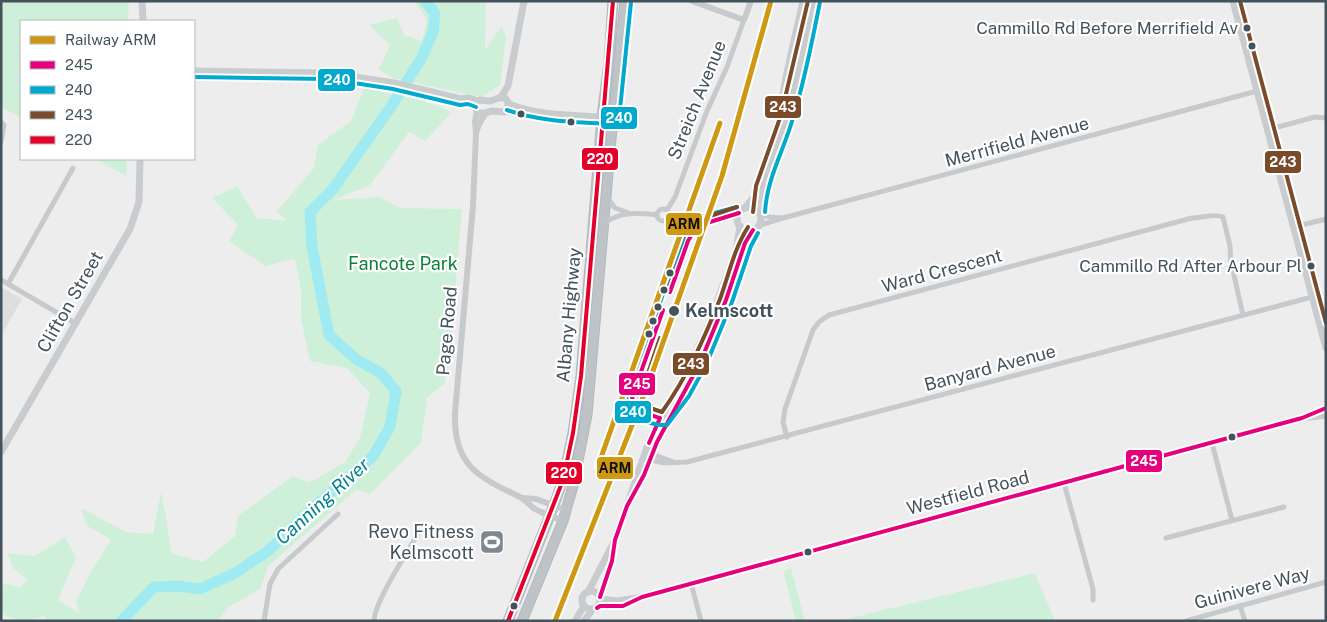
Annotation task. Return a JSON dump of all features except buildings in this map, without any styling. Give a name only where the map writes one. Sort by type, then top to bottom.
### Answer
[{"type":"highway","name":"Albany Highway","points":[[508,621],[563,480],[573,433],[584,338],[613,1]]},
{"type":"highway","name":"Albany Highway","points":[[522,621],[563,521],[575,477],[587,414],[624,1]]},
{"type":"highway","points":[[584,338],[595,340]]},
{"type":"main road","points":[[138,1],[138,20]]},
{"type":"main road","points":[[142,1],[143,20]]},
{"type":"main road","points":[[506,111],[508,86],[524,1]]},
{"type":"main road","points":[[778,140],[780,115],[803,1]]},
{"type":"main road","points":[[648,456],[700,363],[717,323],[745,243],[761,221],[758,202],[798,78],[814,1]]},
{"type":"main road","points":[[1233,1],[1326,348]]},
{"type":"main road","points":[[195,71],[313,72],[394,83],[459,98],[477,106],[481,114],[492,111],[501,113],[506,111],[527,115],[544,113]]},
{"type":"main road","points":[[477,106],[484,99],[506,101],[522,108],[544,113],[613,118]]},
{"type":"main road","name":"Clifton Street","points":[[1,452],[130,228],[135,216],[140,188],[140,160]]},
{"type":"main road","points":[[575,621],[584,606],[583,598],[615,540],[648,456],[660,418],[690,365],[708,326],[736,251],[740,226],[738,215],[762,186]]},
{"type":"main road","points":[[745,208],[752,208],[759,213]]},
{"type":"main road","points":[[740,226],[746,230],[756,228]]},
{"type":"main road","points":[[660,418],[666,418],[684,392]]},
{"type":"main road","name":"Westfield Road","points":[[600,598],[618,601],[642,597],[1212,443],[1302,418],[1326,408]]},
{"type":"main road","name":"Westfield Road","points":[[1302,418],[1326,416]]},
{"type":"main road","points":[[584,621],[600,603],[612,561],[615,540]]},
{"type":"main road","points":[[588,592],[595,592],[600,598]]},
{"type":"main road","name":"Westfield Road","points":[[595,608],[600,606],[623,606],[642,597]]},
{"type":"main road","points":[[584,606],[588,609],[595,608]]},
{"type":"street","points":[[692,1],[744,20]]},
{"type":"street","name":"Streich Avenue","points":[[667,210],[675,197],[751,1]]},
{"type":"street","name":"Merrifield Avenue","points":[[756,228],[783,218],[1257,91]]},
{"type":"street","name":"Page Road","points":[[477,106],[474,122],[476,133],[473,206],[456,394],[456,434],[462,454],[474,472],[491,484],[522,498],[534,508],[563,521]]},
{"type":"street","name":"Page Road","points":[[476,133],[486,113]]},
{"type":"street","points":[[1267,130],[1315,117],[1326,118]]},
{"type":"street","points":[[1,122],[4,125],[1,142]]},
{"type":"street","points":[[8,284],[73,168]]},
{"type":"street","points":[[607,197],[615,208],[629,213],[657,215],[659,219],[665,220],[669,216],[667,210],[661,209],[657,215]]},
{"type":"street","points":[[605,223],[612,218],[629,213]]},
{"type":"street","name":"Merrifield Avenue","points":[[759,213],[769,217],[783,218]]},
{"type":"street","name":"Ward Crescent","points":[[787,437],[783,422],[785,409],[812,330],[823,318],[829,315],[1192,218],[1218,215],[1223,217],[1230,246],[1232,269],[1243,315]]},
{"type":"street","points":[[1294,228],[1326,219]]},
{"type":"street","points":[[1,280],[75,323]]},
{"type":"street","name":"Banyard Avenue","points":[[648,456],[674,463],[687,462],[1312,297]]},
{"type":"street","points":[[1212,443],[1232,520]]},
{"type":"street","points":[[1064,483],[1093,600]]},
{"type":"street","name":"Page Road","points":[[522,498],[536,499],[566,510]]},
{"type":"street","points":[[1166,538],[1284,507]]},
{"type":"street","points":[[264,621],[270,584],[278,569],[338,514]]},
{"type":"street","points":[[374,621],[374,614],[380,600],[421,528]]},
{"type":"street","name":"Guinivere Way","points":[[1186,621],[1326,582]]},
{"type":"street","points":[[691,583],[701,621]]},
{"type":"street","points":[[1240,606],[1245,621]]},
{"type":"shaded area","points":[[1,287],[22,299],[1,336]]},
{"type":"green space","points":[[1,1],[129,1],[128,20],[20,20],[20,117],[1,107]]},
{"type":"green space","points":[[415,1],[486,1],[485,50],[502,26],[506,38],[500,85],[481,97],[392,78],[379,69],[390,45],[369,25],[397,18],[404,35],[422,41],[427,20]]},
{"type":"green space","name":"Fancote Park","points":[[364,88],[424,101],[452,112],[425,141],[409,132],[370,185],[334,200],[380,197],[400,208],[462,209],[448,373],[445,373],[445,383],[427,398],[421,443],[370,494],[356,490],[268,566],[261,588],[229,607],[217,621],[50,621],[44,616],[23,620],[2,614],[1,583],[21,587],[27,580],[13,568],[7,553],[35,556],[65,537],[76,557],[58,600],[79,613],[76,601],[92,570],[111,540],[86,525],[81,508],[126,532],[153,534],[161,492],[171,553],[203,562],[235,536],[238,516],[293,476],[309,483],[345,462],[360,438],[370,393],[347,368],[310,361],[301,319],[301,290],[295,259],[265,266],[229,241],[238,225],[212,198],[237,186],[257,218],[287,221],[277,211],[314,168],[318,145],[351,121]]},
{"type":"green space","points":[[98,160],[127,160],[126,176]]},
{"type":"green space","points":[[791,568],[805,621],[796,621],[783,571]]},
{"type":"green space","points":[[1035,573],[1055,621],[839,621]]},
{"type":"waterway","name":"Canning River","points":[[121,621],[154,587],[178,586],[200,589],[235,573],[268,551],[314,507],[373,456],[390,427],[396,391],[381,373],[357,360],[329,335],[312,247],[310,212],[333,189],[390,108],[421,59],[433,32],[435,13],[425,1]]},
{"type":"rail line","name":"ARM","points":[[555,621],[649,382],[722,176],[771,1]]},
{"type":"rail line","name":"ARM","points":[[598,466],[720,123]]},
{"type":"transit line","name":"220","points":[[508,621],[563,480],[573,433],[581,376],[613,1]]},
{"type":"transit line","name":"243","points":[[753,212],[756,186],[781,115],[808,1]]},
{"type":"transit line","name":"243","points":[[1240,1],[1326,323]]},
{"type":"transit line","name":"240","points":[[507,110],[559,121],[617,123],[619,119],[631,2]]},
{"type":"transit line","name":"240","points":[[765,212],[772,176],[789,130],[801,89],[820,2]]},
{"type":"transit line","name":"240","points":[[195,77],[328,79],[393,89],[476,107]]},
{"type":"transit line","name":"240","points":[[737,207],[696,218],[687,229],[626,395],[630,409],[640,418],[653,424],[667,425],[689,396],[706,365],[732,302],[751,246],[758,233]]},
{"type":"transit line","name":"243","points":[[664,290],[682,238],[692,222],[737,207]]},
{"type":"transit line","name":"245","points":[[670,292],[688,241],[697,226],[739,213]]},
{"type":"transit line","name":"243","points":[[660,338],[639,400],[644,406],[662,412],[687,371],[701,343],[720,299],[735,253],[748,227]]},
{"type":"transit line","name":"245","points":[[600,597],[612,561],[615,540],[627,506],[644,475],[657,442],[700,363],[726,300],[745,243],[753,230]]},
{"type":"transit line","name":"245","points":[[649,443],[660,418],[646,414],[639,409],[632,397],[663,310]]},
{"type":"transit line","name":"245","points":[[597,608],[600,606],[623,606],[642,597],[1302,418],[1326,408]]},
{"type":"place","name":"Cammillo Rd Before Merrifield Av","points":[[1247,28]]},
{"type":"place","name":"Cammillo Rd After Arbour Pl","points":[[1311,266]]},
{"type":"place","name":"Kelmscott","points":[[674,311]]},
{"type":"place","name":"Revo Fitness Kelmscott","points":[[492,542]]}]
